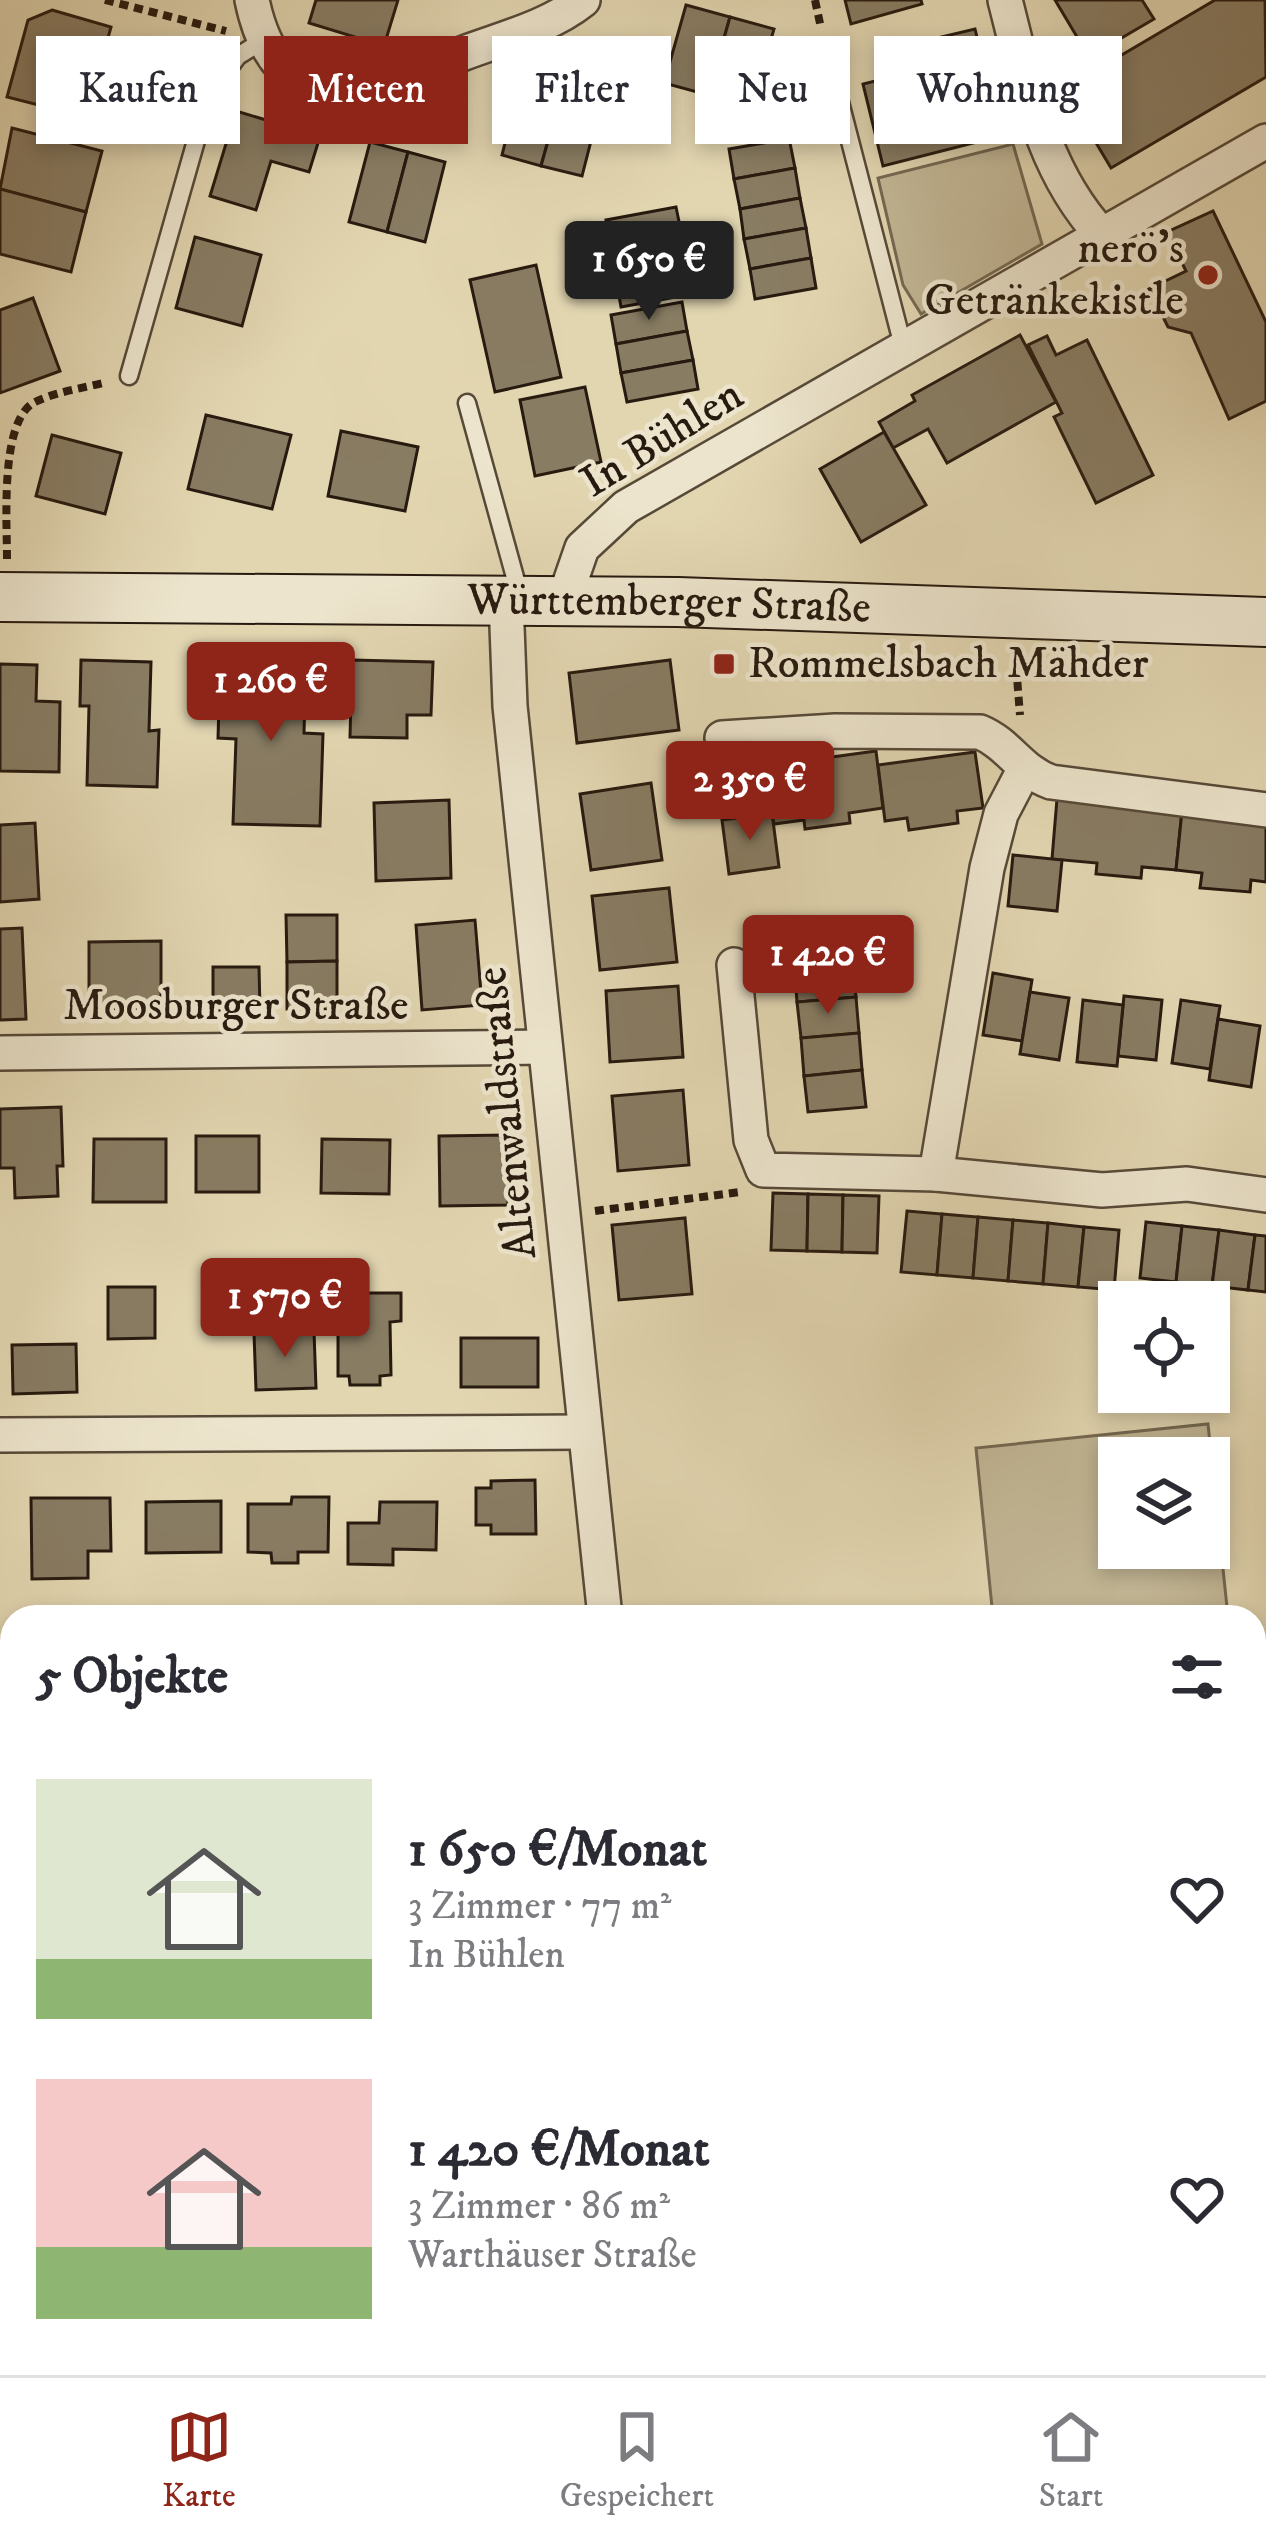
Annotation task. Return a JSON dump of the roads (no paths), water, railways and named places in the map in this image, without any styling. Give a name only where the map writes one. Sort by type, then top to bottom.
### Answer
[{"type":"main road","name":"Württemberger Straße","points":[[3,596],[530,600],[1266,622]]},
{"type":"street","points":[[252,0],[262,41],[285,69],[319,89],[349,91],[398,78],[530,28],[583,0]]},
{"type":"street","points":[[1005,0],[1049,157],[1079,210],[1102,235]]},
{"type":"street","name":"In Bühlen","points":[[530,600],[626,507],[1266,141]]},
{"type":"street","name":"Altenwaldstraße","points":[[530,600],[510,706],[604,1605]]},
{"type":"street","points":[[722,738],[952,729],[994,738],[1024,770],[1051,782],[1266,810]]},
{"type":"street","points":[[936,1174],[987,868],[1001,814],[1024,770]]},
{"type":"street","points":[[734,965],[752,1140],[763,1170],[936,1174],[1102,1190],[1187,1184],[1266,1195]]},
{"type":"street","name":"Moosburger Straße","points":[[0,1053],[545,1048]]},
{"type":"street","points":[[0,1435],[584,1432]]},
{"type":"lane","points":[[129,376],[209,95],[238,56],[262,41]]},
{"type":"lane","points":[[850,141],[903,346]]},
{"type":"lane","points":[[467,403],[530,600]]},
{"type":"place","name":"nerö's Getränkekistle","points":[[1208,275]]},
{"type":"place","name":"Rommelsbach Mähder","points":[[724,664]]}]
